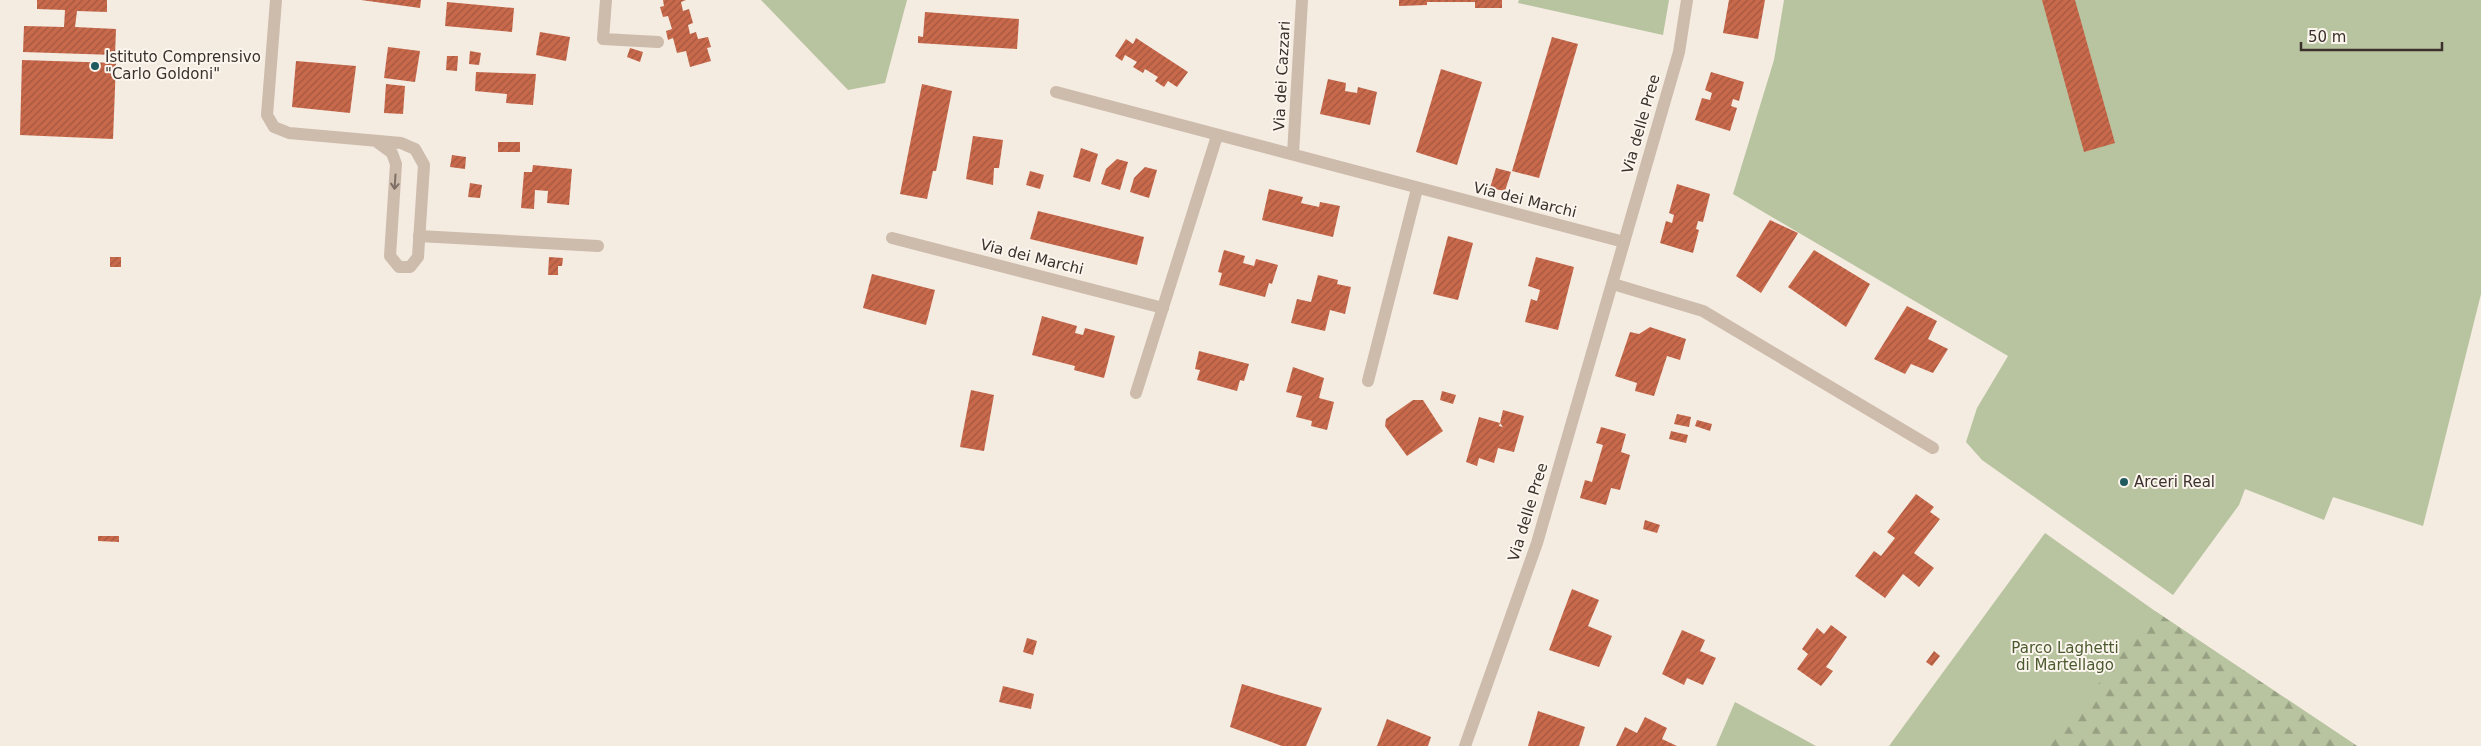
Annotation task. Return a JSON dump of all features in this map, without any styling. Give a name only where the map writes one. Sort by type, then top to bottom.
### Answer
[{"type":"street","points":[[276,0],[266,115],[274,127],[289,133],[401,143],[415,149],[424,164],[418,257],[410,267],[399,267],[390,256],[396,164],[392,153],[377,142]]},
{"type":"street","points":[[606,0],[604,39],[658,42]]},
{"type":"street","name":"Via dei Cazzari","points":[[1293,154],[1302,0]]},
{"type":"street","name":"Via delle Pree","points":[[1465,746],[1537,543],[1679,52],[1688,0]]},
{"type":"street","name":"Via dei Marchi","points":[[1056,92],[1624,242]]},
{"type":"street","points":[[1136,393],[1217,136]]},
{"type":"street","points":[[1368,381],[1418,189]]},
{"type":"street","points":[[419,236],[598,246]]},
{"type":"street","name":"Via dei Marchi","points":[[892,238],[1163,308]]},
{"type":"street","points":[[1613,284],[1703,311],[1876,412],[1933,448]]},
{"type":"green space","points":[[761,0],[907,0],[885,83],[848,90]]},
{"type":"green space","points":[[1519,0],[1669,0],[1663,35],[1518,3]]},
{"type":"green space","points":[[1784,0],[2481,0],[2481,294],[2423,526],[2333,497],[2324,520],[2245,489],[2239,505],[2173,595],[1982,460],[1966,442],[1977,408],[2008,356],[1733,194],[1774,60]]},
{"type":"green space","name":"Parco Laghetti di Martellago","points":[[2045,533],[2155,611],[2357,746],[1889,746]]},
{"type":"green space","points":[[2155,611],[2357,746],[2050,746]]},
{"type":"green space","points":[[1735,702],[1816,746],[1716,746]]},
{"type":"building","points":[[37,0],[107,0],[107,12],[77,11],[75,27],[116,29],[115,55],[23,52],[24,26],[64,27],[65,10],[37,9]]},
{"type":"building","points":[[361,0],[421,0],[420,8]]},
{"type":"building","points":[[663,0],[686,0],[681,2],[683,11],[689,9],[693,23],[688,25],[690,34],[696,32],[698,39],[708,37],[711,47],[707,48],[711,61],[690,67],[686,51],[677,53],[673,38],[668,40],[666,31],[672,29],[668,16],[663,17],[660,7],[664,6]]},
{"type":"building","points":[[1399,0],[1502,0],[1502,8],[1475,8],[1475,2],[1427,2],[1427,5],[1399,6]]},
{"type":"building","points":[[1729,0],[1765,0],[1758,39],[1723,33]]},
{"type":"building","points":[[2042,0],[2075,0],[2115,143],[2084,152]]},
{"type":"building","points":[[447,2],[514,8],[512,32],[445,26]]},
{"type":"building","points":[[925,12],[1019,19],[1017,49],[918,43],[918,36],[923,37]]},
{"type":"building","points":[[540,32],[570,37],[566,61],[536,55]]},
{"type":"building","points":[[1552,37],[1578,44],[1539,178],[1512,171]]},
{"type":"building","points":[[1136,38],[1188,72],[1177,87],[1168,81],[1164,87],[1155,81],[1158,77],[1145,69],[1143,73],[1133,67],[1137,62],[1125,55],[1122,61],[1115,56],[1126,39],[1133,44]]},
{"type":"building","points":[[388,47],[420,51],[415,82],[384,78]]},
{"type":"building","points":[[630,48],[643,52],[640,62],[627,57]]},
{"type":"building","points":[[470,51],[481,53],[479,65],[469,64]]},
{"type":"building","points":[[447,56],[458,56],[457,71],[446,70]]},
{"type":"building","points":[[22,60],[116,63],[113,139],[20,135]]},
{"type":"building","points":[[296,61],[356,66],[350,113],[292,107]]},
{"type":"building","points":[[1441,69],[1482,82],[1457,165],[1416,152]]},
{"type":"building","points":[[476,72],[536,74],[533,105],[506,103],[507,94],[475,91]]},
{"type":"building","points":[[1711,72],[1744,82],[1739,101],[1733,99],[1731,106],[1737,108],[1730,131],[1695,120],[1702,98],[1710,100],[1712,93],[1705,90]]},
{"type":"building","points":[[1328,79],[1346,83],[1345,91],[1357,93],[1358,87],[1377,92],[1370,125],[1320,114]]},
{"type":"building","points":[[386,84],[405,86],[403,114],[384,113]]},
{"type":"building","points":[[922,84],[952,91],[936,171],[933,171],[927,199],[900,194]]},
{"type":"building","points":[[973,136],[1003,140],[999,168],[994,168],[993,185],[966,179]]},
{"type":"building","points":[[498,142],[520,142],[520,152],[498,152]]},
{"type":"building","points":[[1081,148],[1098,154],[1090,182],[1073,177]]},
{"type":"building","points":[[452,155],[466,157],[465,169],[450,167]]},
{"type":"building","points":[[1117,159],[1128,162],[1120,190],[1101,184],[1106,169]]},
{"type":"building","points":[[533,165],[572,169],[569,205],[547,203],[548,191],[535,190],[534,209],[521,208],[524,172],[532,172]]},
{"type":"building","points":[[1145,167],[1157,170],[1149,198],[1130,192],[1134,178]]},
{"type":"building","points":[[1496,168],[1511,172],[1505,191],[1490,188]]},
{"type":"building","points":[[1030,171],[1044,175],[1040,189],[1026,185]]},
{"type":"building","points":[[470,183],[482,185],[480,198],[468,197]]},
{"type":"building","points":[[1677,184],[1710,194],[1703,222],[1698,221],[1696,229],[1699,230],[1693,253],[1660,243],[1666,221],[1672,223],[1674,215],[1669,213]]},
{"type":"building","points":[[1269,189],[1303,197],[1301,203],[1319,207],[1320,202],[1340,206],[1333,237],[1262,220]]},
{"type":"building","points":[[1038,211],[1144,237],[1137,265],[1030,239]]},
{"type":"building","points":[[1770,220],[1798,233],[1761,293],[1736,276]]},
{"type":"building","points":[[1448,236],[1473,243],[1458,300],[1433,294]]},
{"type":"building","points":[[1224,250],[1245,256],[1243,263],[1254,266],[1256,259],[1278,265],[1272,284],[1269,283],[1265,297],[1219,285],[1222,273],[1218,272]]},
{"type":"building","points":[[1814,250],[1870,284],[1846,327],[1788,287]]},
{"type":"building","points":[[110,257],[121,257],[121,267],[110,267]]},
{"type":"building","points":[[549,257],[563,258],[562,266],[558,266],[558,275],[548,275]]},
{"type":"building","points":[[1536,257],[1574,267],[1558,330],[1525,322],[1531,299],[1537,301],[1540,290],[1528,286]]},
{"type":"building","points":[[872,274],[935,290],[926,325],[863,308]]},
{"type":"building","points":[[1318,275],[1338,280],[1337,284],[1351,287],[1345,314],[1330,310],[1325,331],[1291,323],[1297,299],[1311,302]]},
{"type":"building","points":[[1907,306],[1937,321],[1928,339],[1948,349],[1933,373],[1911,364],[1905,374],[1874,359]]},
{"type":"building","points":[[1042,316],[1077,326],[1075,333],[1083,335],[1085,328],[1115,336],[1104,378],[1074,370],[1075,366],[1032,355]]},
{"type":"building","points":[[1650,327],[1686,339],[1680,360],[1667,356],[1654,396],[1635,391],[1637,383],[1615,376],[1630,332],[1639,334]]},
{"type":"building","points":[[1199,351],[1249,364],[1244,381],[1240,380],[1237,391],[1197,380],[1200,370],[1195,369]]},
{"type":"building","points":[[1293,367],[1324,378],[1319,398],[1334,402],[1327,430],[1311,426],[1312,421],[1296,417],[1302,396],[1286,392]]},
{"type":"building","points":[[971,390],[994,395],[984,451],[960,447]]},
{"type":"building","points":[[1442,391],[1456,395],[1453,404],[1440,400]]},
{"type":"building","points":[[1413,400],[1423,400],[1443,431],[1407,456],[1385,426],[1386,419]]},
{"type":"building","points":[[1503,410],[1524,416],[1514,452],[1498,448],[1494,463],[1479,458],[1477,466],[1466,462],[1479,417],[1500,423]]},
{"type":"building","points":[[1677,414],[1691,417],[1689,427],[1674,424]]},
{"type":"building","points":[[1697,420],[1712,424],[1710,431],[1695,426]]},
{"type":"building","points":[[1601,427],[1626,434],[1621,452],[1630,455],[1620,490],[1611,488],[1606,505],[1580,498],[1585,480],[1592,482],[1603,445],[1596,443]]},
{"type":"building","points":[[1671,431],[1688,435],[1686,443],[1669,439]]},
{"type":"building","points":[[1916,494],[1934,507],[1930,512],[1940,519],[1914,553],[1934,568],[1919,587],[1903,574],[1885,598],[1855,576],[1874,551],[1881,556],[1895,538],[1887,532]]},
{"type":"building","points":[[1645,520],[1660,525],[1657,533],[1643,529]]},
{"type":"building","points":[[98,536],[119,536],[119,542],[98,541]]},
{"type":"building","points":[[1572,589],[1599,600],[1588,626],[1612,636],[1599,667],[1549,650]]},
{"type":"building","points":[[1831,625],[1847,637],[1826,667],[1833,671],[1821,686],[1797,669],[1808,654],[1802,649],[1817,628],[1824,634]]},
{"type":"building","points":[[1682,630],[1705,640],[1700,651],[1716,658],[1703,685],[1687,678],[1684,685],[1662,674]]},
{"type":"building","points":[[1027,638],[1037,641],[1033,655],[1023,652]]},
{"type":"building","points":[[1934,651],[1940,656],[1932,666],[1926,662]]},
{"type":"building","points":[[1242,684],[1322,708],[1306,746],[1282,746],[1230,727]]},
{"type":"building","points":[[1003,686],[1034,694],[1031,709],[999,702]]},
{"type":"building","points":[[1538,711],[1585,727],[1579,746],[1528,746]]},
{"type":"building","points":[[1645,717],[1667,728],[1662,739],[1677,746],[1616,746],[1625,727],[1637,733]]},
{"type":"building","points":[[1387,719],[1431,737],[1428,746],[1377,746]]},
{"type":"place","name":"Istituto Comprensivo \"Carlo Goldoni\"","points":[[95,66]]},
{"type":"place","name":"Arceri Real","points":[[2124,482]]}]
